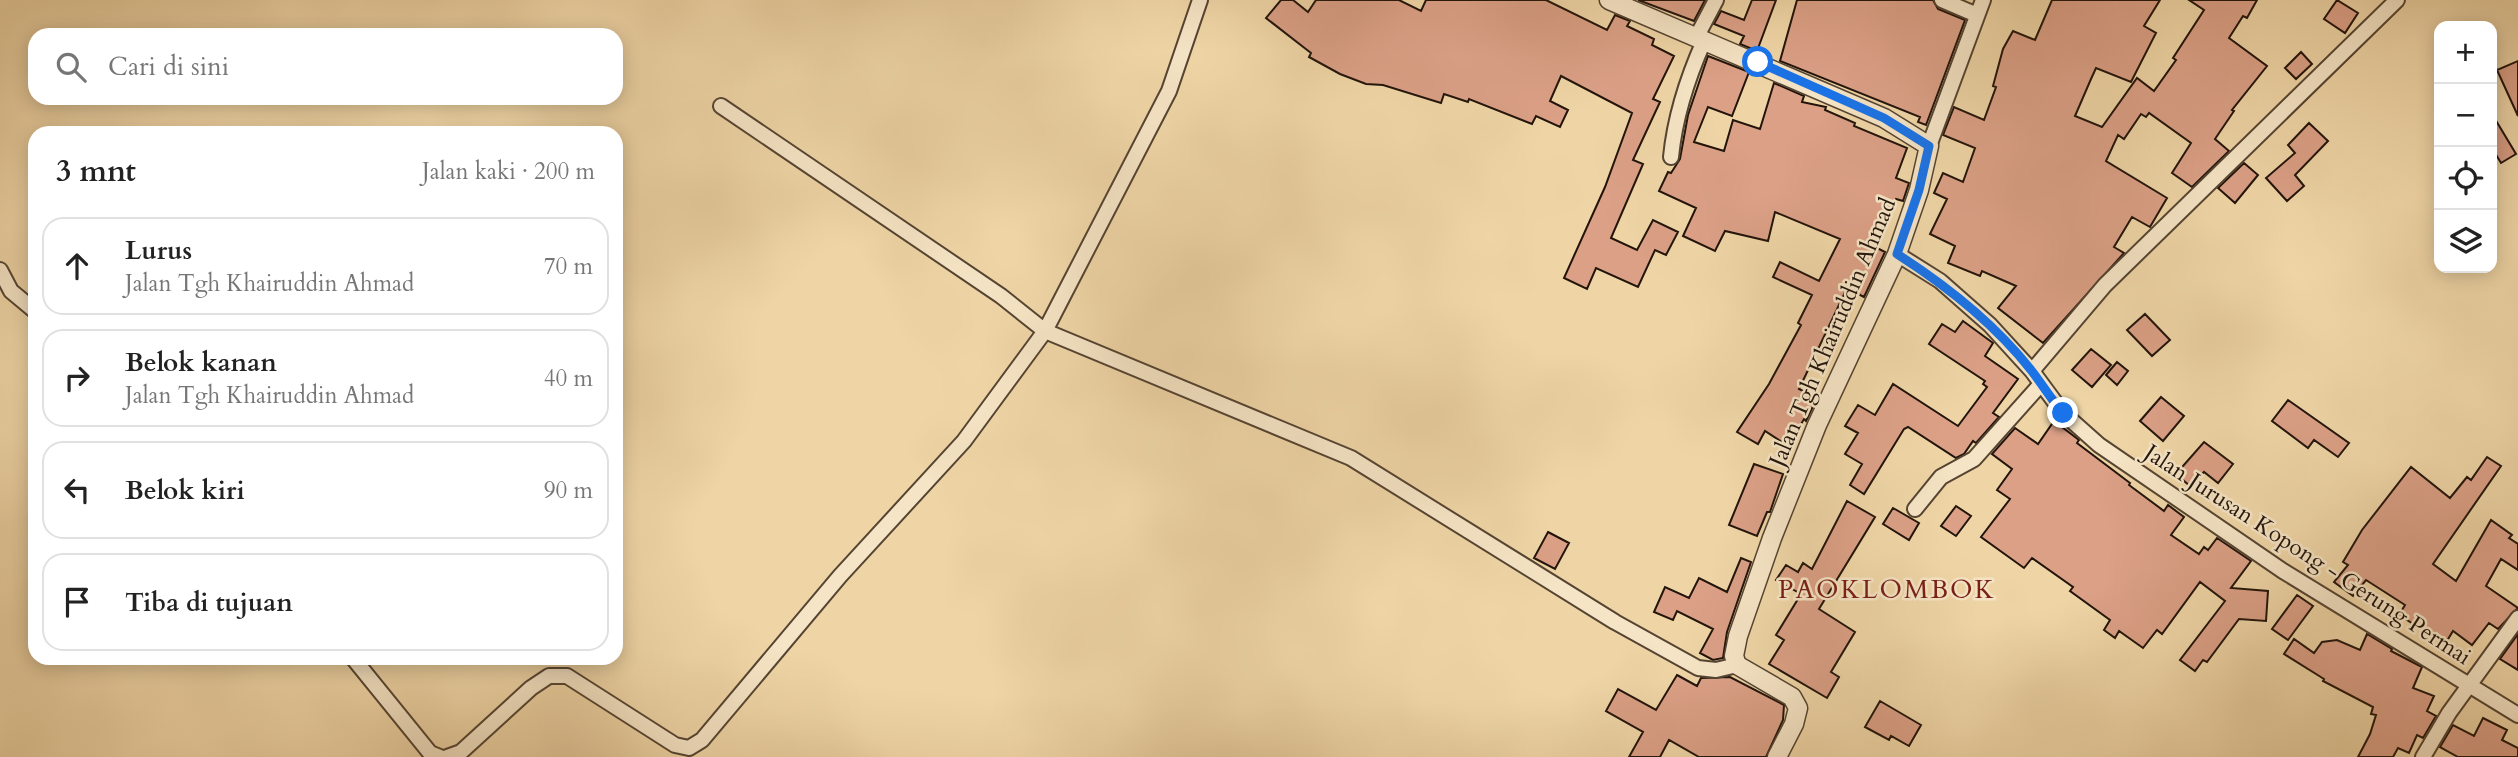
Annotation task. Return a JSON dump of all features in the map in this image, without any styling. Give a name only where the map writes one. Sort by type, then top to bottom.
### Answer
[{"type":"street","points":[[447,757],[461,752],[531,688],[549,676],[567,676],[675,745],[689,748],[702,740],[840,576],[964,441],[1045,331],[1169,91],[1200,0]]},
{"type":"street","points":[[1609,0],[1884,118],[1929,146],[1983,0]]},
{"type":"street","points":[[1671,157],[1674,125],[1700,39],[1716,0]]},
{"type":"street","points":[[1942,0],[1977,15]]},
{"type":"street","points":[[2032,371],[2105,285],[2397,0]]},
{"type":"street","points":[[721,106],[1001,296],[1045,331],[1351,458],[1615,622],[1698,668],[1716,670],[1737,665],[1796,702],[1799,711],[1777,757]]},
{"type":"street","name":"Jalan Tgh Khairuddin Ahmad","points":[[1737,665],[1734,656],[1738,636],[1772,538],[1817,425],[1897,254],[1919,190],[1929,146]]},
{"type":"street","name":"Jalan Jurusan Kopong - Gerung Permai","points":[[1897,254],[1940,281],[1990,325],[2032,371],[2063,413],[2099,444],[2283,571],[2444,667],[2518,715]]},
{"type":"street","points":[[0,270],[11,291],[28,305]]},
{"type":"street","points":[[1915,509],[1941,477],[1973,459],[2040,385]]},
{"type":"street","points":[[2423,757],[2468,685],[2518,618]]},
{"type":"street","points":[[358,665],[430,753],[440,757]]},
{"type":"building","points":[[1281,0],[1293,0],[1308,12],[1316,0],[1399,0],[1421,11],[1426,0],[1546,0],[1607,30],[1615,15],[1630,21],[1627,26],[1654,39],[1652,45],[1674,56],[1653,99],[1660,102],[1633,160],[1643,164],[1611,238],[1637,250],[1653,220],[1678,232],[1666,255],[1655,250],[1638,287],[1596,268],[1587,289],[1564,278],[1605,187],[1632,113],[1561,76],[1550,101],[1568,110],[1560,127],[1536,116],[1532,124],[1469,99],[1468,102],[1444,94],[1441,103],[1383,85],[1366,84],[1309,57],[1311,53],[1266,18]]},
{"type":"building","points":[[1638,0],[1705,0],[1694,21]]},
{"type":"building","points":[[1752,0],[1776,0],[1757,51],[1740,44],[1744,36],[1714,24],[1721,11],[1744,20]]},
{"type":"building","points":[[1797,0],[1933,0],[1938,9],[1965,20],[1926,125],[1918,122],[1920,117],[1780,61]]},
{"type":"building","points":[[2052,0],[2160,0],[2144,26],[2156,33],[2131,82],[2096,68],[2075,116],[2102,127],[2137,78],[2154,91],[2176,60],[2173,58],[2204,10],[2189,0],[2257,0],[2247,18],[2243,16],[2229,38],[2267,66],[2232,110],[2234,111],[2215,139],[2229,151],[2192,187],[2172,173],[2191,143],[2149,113],[2146,117],[2141,114],[2124,139],[2118,135],[2106,161],[2167,198],[2150,227],[2132,217],[2114,247],[2124,253],[2043,343],[1998,308],[2016,286],[1982,271],[1980,276],[1948,263],[1955,246],[1930,234],[1947,199],[1934,193],[1943,173],[1963,182],[1975,148],[1943,135],[1954,107],[1984,120],[1996,87],[1993,86],[2003,49],[2013,31],[2035,40]]},
{"type":"building","points":[[2337,0],[2358,13],[2345,33],[2324,19]]},
{"type":"building","points":[[2301,52],[2312,64],[2296,79],[2285,68]]},
{"type":"building","points":[[1708,56],[1749,72],[1732,116],[1708,107],[1694,142],[1724,151],[1733,120],[1760,129],[1774,83],[1804,96],[1802,102],[1826,107],[1825,110],[1855,123],[1854,126],[1907,148],[1896,178],[1909,183],[1903,201],[1896,199],[1873,246],[1885,252],[1864,297],[1847,288],[1799,389],[1817,398],[1806,421],[1804,419],[1788,446],[1765,431],[1758,444],[1737,432],[1769,384],[1801,325],[1798,323],[1812,295],[1773,277],[1780,262],[1819,281],[1840,239],[1775,212],[1768,241],[1725,231],[1715,251],[1683,236],[1696,208],[1659,191],[1668,172],[1671,173],[1680,159],[1688,115]]},
{"type":"building","points":[[2518,61],[2518,116],[2497,70]]},
{"type":"building","points":[[2497,122],[2516,154],[2501,163],[2497,156]]},
{"type":"building","points":[[2309,123],[2328,141],[2295,175],[2304,186],[2287,201],[2266,178],[2295,153],[2288,145]]},
{"type":"building","points":[[2244,163],[2258,175],[2235,203],[2218,188]]},
{"type":"building","points":[[2145,314],[2170,340],[2152,356],[2127,330]]},
{"type":"building","points":[[1963,321],[1993,343],[1985,356],[2018,379],[1993,413],[1999,417],[1976,443],[1973,441],[1964,454],[1956,458],[1908,427],[1904,429],[1864,494],[1850,485],[1862,464],[1845,454],[1858,433],[1845,426],[1858,405],[1875,415],[1893,384],[1958,426],[1987,387],[1983,384],[1985,381],[1929,344],[1942,324],[1955,332]]},
{"type":"building","points":[[2091,349],[2111,365],[2092,387],[2072,370]]},
{"type":"building","points":[[2117,362],[2128,371],[2117,385],[2106,375]]},
{"type":"building","points":[[2161,397],[2184,416],[2163,441],[2140,421]]},
{"type":"building","points":[[2288,400],[2349,443],[2338,457],[2314,440],[2308,448],[2272,421]]},
{"type":"building","points":[[2054,421],[2079,440],[2077,443],[2164,511],[2168,505],[2184,517],[2171,535],[2199,554],[2204,547],[2208,550],[2217,538],[2251,561],[2231,588],[2268,591],[2266,621],[2239,619],[2207,662],[2203,660],[2195,671],[2180,660],[2225,601],[2200,582],[2162,634],[2157,630],[2143,648],[2119,631],[2115,638],[2104,630],[2110,620],[2070,591],[2073,587],[2032,558],[2024,568],[1981,537],[2010,499],[1997,490],[2012,469],[1992,454],[2015,428],[2038,444]]},
{"type":"building","points":[[2204,442],[2233,464],[2218,483],[2204,472],[2191,487],[2176,474]]},
{"type":"building","points":[[2487,457],[2501,466],[2433,564],[2456,581],[2491,520],[2512,535],[2509,538],[2518,544],[2518,570],[2501,559],[2486,586],[2518,608],[2498,629],[2489,623],[2472,645],[2453,631],[2445,644],[2399,615],[2405,605],[2366,580],[2353,596],[2334,582],[2348,565],[2343,562],[2362,530],[2411,467],[2450,498],[2467,477],[2471,480]]},
{"type":"building","points":[[1754,464],[1783,474],[1770,512],[1767,512],[1757,536],[1729,525]]},
{"type":"building","points":[[1847,501],[1875,517],[1819,609],[1855,632],[1831,672],[1839,677],[1827,698],[1769,664],[1784,640],[1776,635],[1801,594],[1776,580],[1786,565],[1798,572],[1803,563],[1812,569]]},
{"type":"building","points":[[1956,506],[1971,516],[1956,536],[1941,526]]},
{"type":"building","points":[[1893,508],[1919,523],[1909,540],[1883,524]]},
{"type":"building","points":[[1548,532],[1569,543],[1555,569],[1534,558]]},
{"type":"building","points":[[1741,558],[1751,562],[1727,632],[1723,658],[1713,660],[1700,653],[1713,629],[1677,611],[1673,620],[1654,612],[1665,587],[1689,598],[1699,578],[1727,592]]},
{"type":"building","points":[[2297,595],[2313,606],[2288,640],[2272,629]]},
{"type":"building","points":[[2367,634],[2392,649],[2391,651],[2422,667],[2413,688],[2434,696],[2427,711],[2436,716],[2423,738],[2417,735],[2409,753],[2398,748],[2393,757],[2358,757],[2376,715],[2371,714],[2373,707],[2323,681],[2324,679],[2284,654],[2294,639],[2314,653],[2322,642],[2337,640],[2360,650]]},
{"type":"building","points":[[2518,634],[2518,670],[2500,659]]},
{"type":"building","points":[[1677,675],[1697,686],[1701,678],[1730,677],[1784,705],[1783,720],[1766,757],[1699,757],[1669,740],[1660,757],[1629,757],[1643,732],[1606,711],[1618,689],[1656,710]]},
{"type":"building","points":[[1880,701],[1921,725],[1909,746],[1891,736],[1889,740],[1865,727]]},
{"type":"building","points":[[2483,718],[2507,730],[2502,740],[2518,748],[2518,757],[2458,757],[2440,747],[2453,725],[2474,736]]},
{"type":"district","name":"PAOKLOMBOK","points":[[1887,589]]},
{"type":"route","points":[[1758,62],[1884,118],[1929,146],[1919,190],[1897,254],[1940,281],[1990,325],[2032,371],[2063,413]]}]
